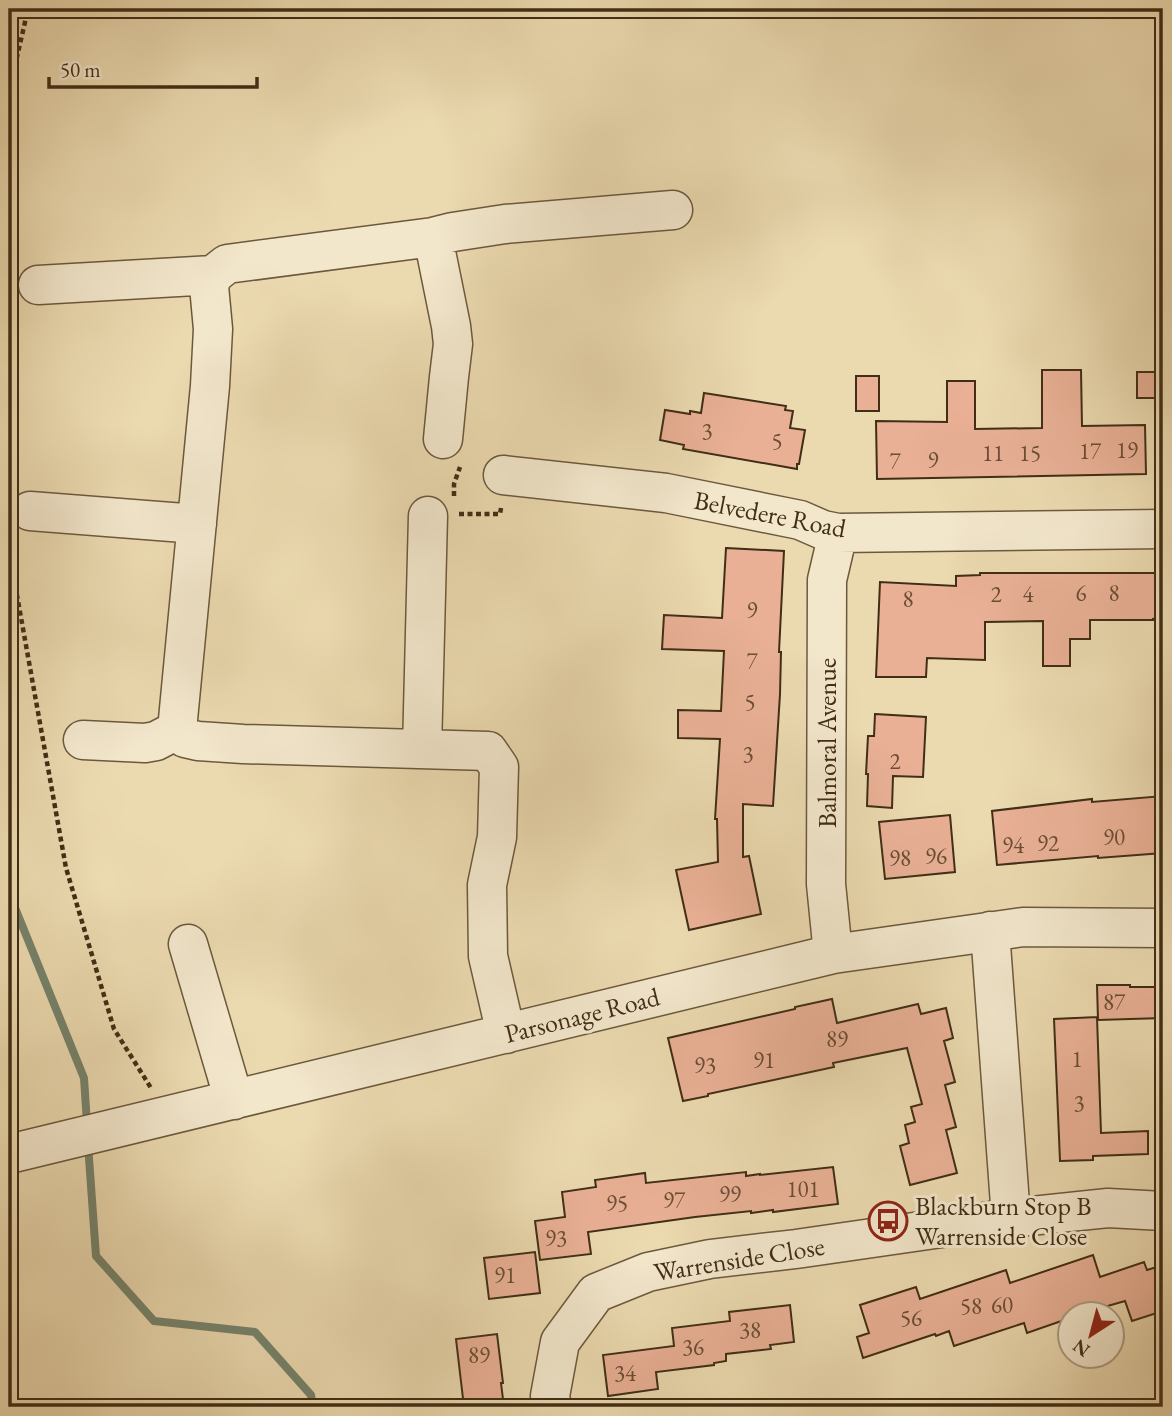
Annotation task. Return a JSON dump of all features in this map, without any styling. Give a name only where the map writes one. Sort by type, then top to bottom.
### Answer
[{"type":"street","points":[[177,730],[210,386],[213,328],[209,286],[213,275],[227,264],[433,237],[505,224],[673,210]]},
{"type":"street","points":[[433,237],[452,326],[449,377],[452,451]]},
{"type":"street","points":[[38,285],[213,275]]},
{"type":"street","name":"Belvedere Road","points":[[503,475],[666,493],[800,520],[838,533],[1163,529]]},
{"type":"street","points":[[422,749],[441,509]]},
{"type":"street","points":[[19,521],[197,524]]},
{"type":"street","name":"Balmoral Avenue","points":[[833,954],[826,884],[827,580],[838,533]]},
{"type":"street","points":[[177,730],[185,738],[198,741],[488,751],[499,767],[497,837],[487,885],[488,956],[506,1034]]},
{"type":"street","points":[[83,740],[145,744],[177,730]]},
{"type":"street","name":"Parsonage Road","points":[[9,1154],[833,954],[1023,927],[1163,928]]},
{"type":"street","points":[[990,931],[1011,1218]]},
{"type":"street","points":[[188,944],[234,1100]]},
{"type":"street","name":"Warrenside Close","points":[[552,1407],[550,1396],[560,1342],[596,1293],[648,1272],[710,1259],[1011,1218],[1108,1208],[1163,1211]]},
{"type":"path","points":[[9,92],[27,9]]},
{"type":"path","points":[[441,509],[454,484],[452,451]]},
{"type":"path","points":[[19,521],[13,573],[66,868],[114,1029],[153,1119]]},
{"type":"building","points":[[1042,370],[1081,370],[1082,426],[1145,425],[1146,474],[877,479],[876,421],[947,422],[947,381],[975,381],[975,429],[1042,428]]},
{"type":"building","points":[[1137,372],[1163,372],[1163,398],[1137,398]]},
{"type":"building","points":[[856,376],[879,376],[879,411],[856,411]]},
{"type":"building","points":[[704,393],[786,406],[785,410],[793,411],[790,428],[805,430],[797,469],[683,449],[684,445],[660,440],[665,410],[701,413]]},
{"type":"building","points":[[726,548],[784,551],[779,652],[780,694],[773,806],[743,804],[743,857],[749,856],[761,914],[689,930],[676,870],[718,862],[715,819],[720,739],[678,738],[678,710],[721,711],[724,651],[662,649],[664,615],[722,618]]},
{"type":"building","points":[[980,573],[1163,573],[1163,618],[1090,620],[1090,639],[1070,639],[1070,666],[1043,666],[1043,621],[985,622],[985,660],[927,658],[926,677],[876,677],[880,582],[956,586],[956,576]]},
{"type":"building","points":[[875,714],[926,717],[923,777],[893,776],[892,808],[867,806],[868,736],[874,736]]},
{"type":"building","points":[[1163,796],[1163,853],[997,865],[992,811],[1092,799],[1092,802]]},
{"type":"building","points":[[950,815],[955,872],[885,879],[879,822]]},
{"type":"building","points":[[1097,985],[1163,987],[1163,1018],[1098,1020]]},
{"type":"building","points":[[832,999],[837,1023],[918,1004],[921,1014],[946,1008],[953,1038],[944,1041],[955,1082],[945,1085],[956,1127],[946,1130],[957,1173],[910,1185],[900,1146],[909,1143],[905,1125],[915,1122],[911,1107],[922,1104],[907,1048],[833,1063],[834,1067],[683,1101],[668,1038]]},
{"type":"building","points":[[1097,1017],[1101,1133],[1148,1131],[1148,1154],[1093,1156],[1093,1160],[1060,1161],[1054,1019]]},
{"type":"building","points":[[833,1167],[838,1204],[695,1217],[588,1232],[591,1254],[540,1260],[535,1221],[565,1217],[562,1192],[596,1187],[595,1180],[645,1173],[646,1183],[746,1172],[746,1176]]},
{"type":"building","points":[[535,1252],[540,1293],[489,1299],[484,1258]]},
{"type":"building","points":[[1093,1255],[1100,1277],[1144,1262],[1147,1270],[1163,1265],[1163,1311],[1132,1321],[1126,1300],[1056,1300],[1056,1323],[1027,1333],[1024,1323],[954,1346],[949,1331],[863,1358],[857,1337],[869,1333],[860,1305],[916,1287],[920,1299],[1006,1270],[1010,1283]]},
{"type":"building","points":[[790,1305],[794,1342],[770,1345],[771,1349],[726,1354],[726,1361],[714,1365],[656,1372],[658,1389],[608,1396],[603,1355],[674,1346],[672,1328],[730,1321],[729,1312]]},
{"type":"building","points":[[497,1334],[504,1407],[464,1407],[456,1339]]},
{"type":"waterway","points":[[9,893],[84,1078],[87,1124]]},
{"type":"waterway","points":[[88,1144],[96,1256],[154,1321],[255,1332],[311,1395],[313,1407]]},
{"type":"place","name":"Blackburn Stop B Warrenside Close","points":[[888,1221]]}]
